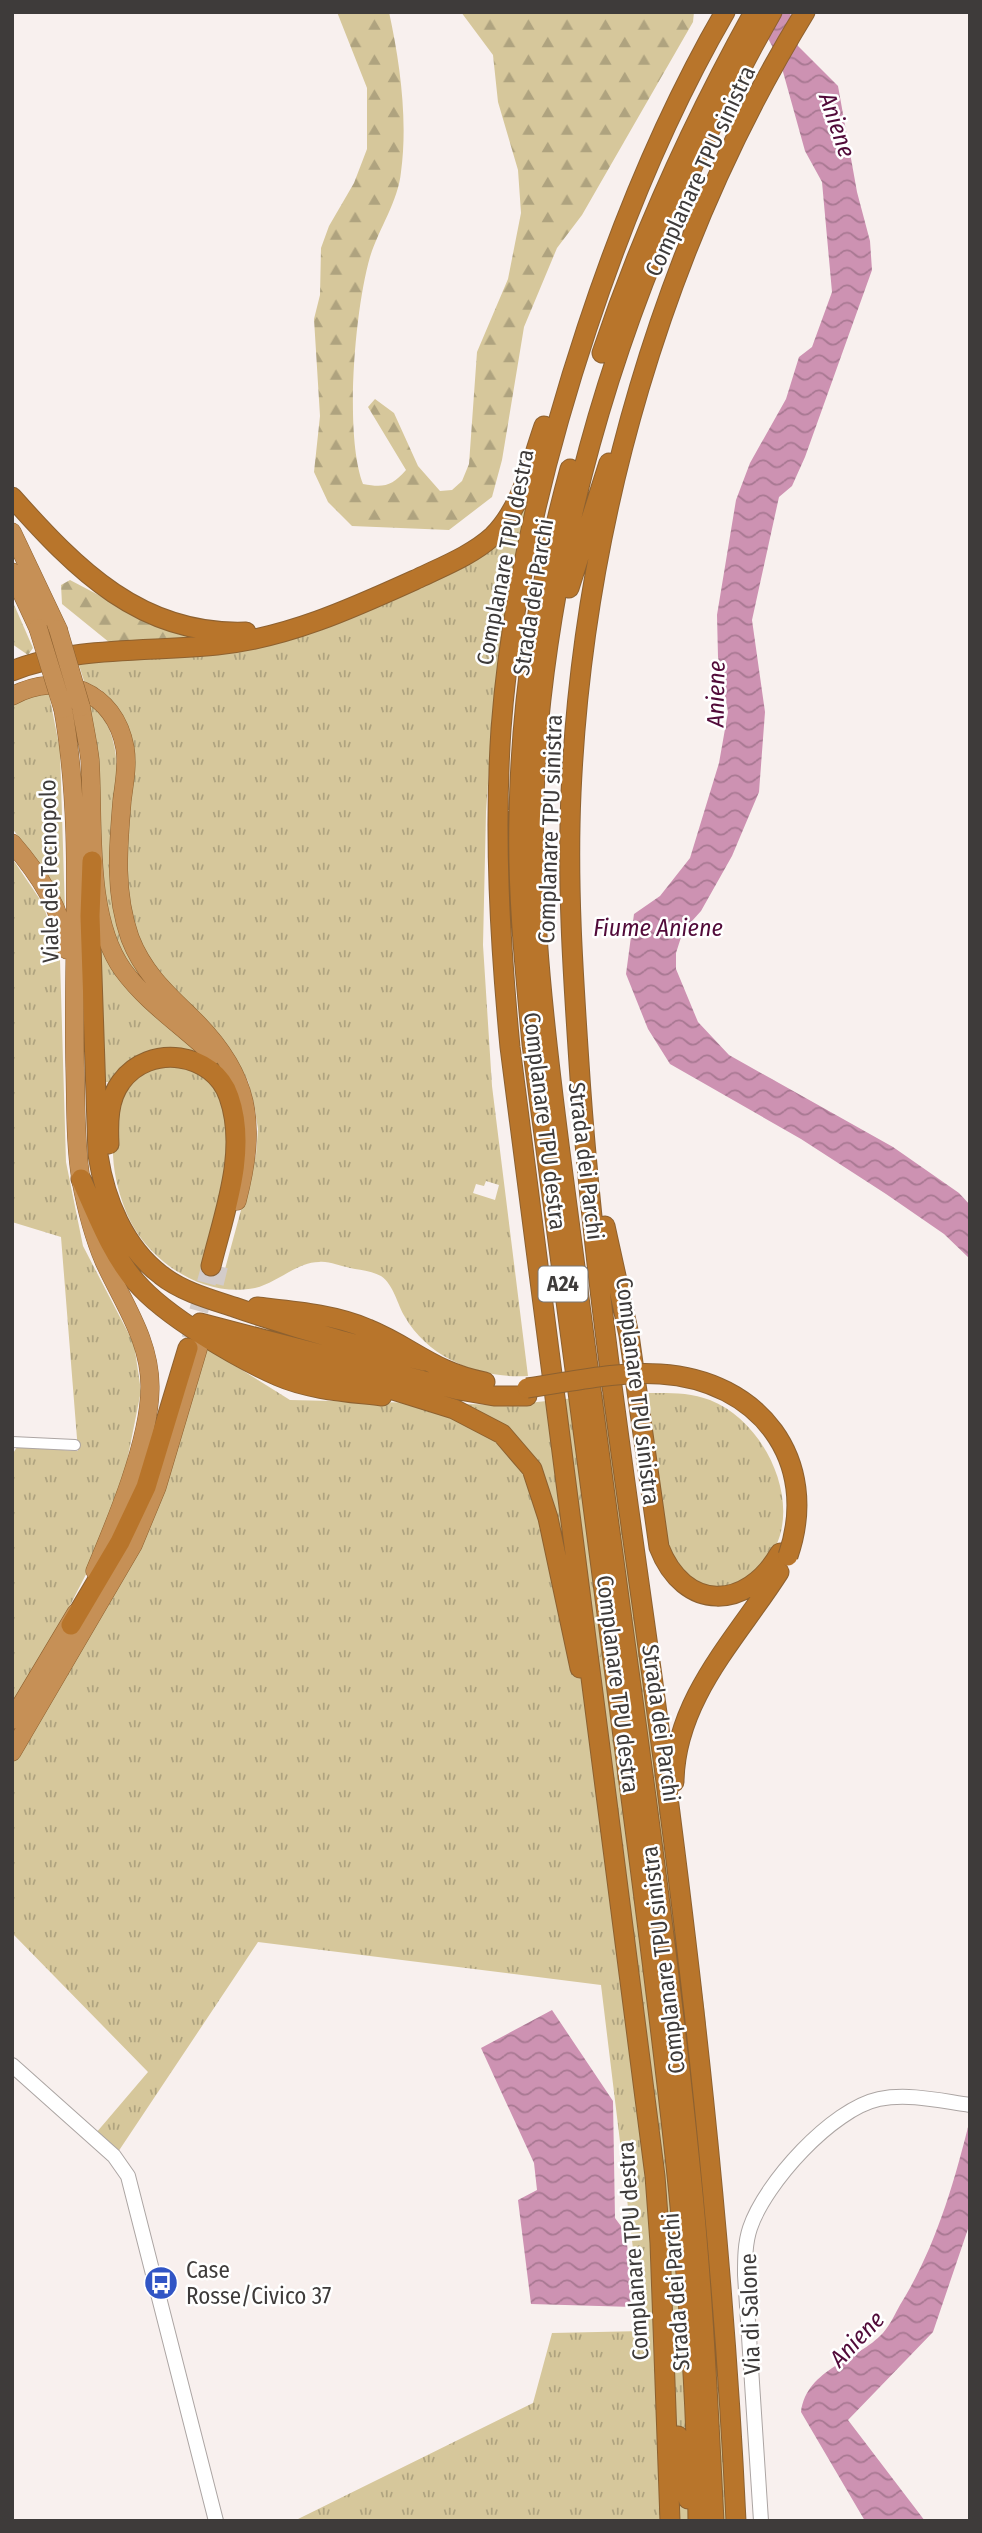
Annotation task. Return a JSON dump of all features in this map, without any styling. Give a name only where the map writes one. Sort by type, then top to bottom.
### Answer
[{"type":"highway","name":"Complanare TPU destra","points":[[670,2521],[660,2244],[635,2007],[510,1047],[498,923],[498,817],[509,654],[530,532],[552,441],[619,232],[703,50],[726,12]]},
{"type":"highway","name":"Strada dei Parchi","points":[[714,2521],[701,2291],[671,1995],[546,1046],[535,897],[534,815],[538,732],[566,534],[612,364],[669,214],[754,12]]},
{"type":"highway","name":"Strada dei Parchi","points":[[698,2521],[688,2306],[677,2175],[532,1044],[520,898],[519,816],[523,729],[534,642],[559,507],[600,361],[626,282],[660,198],[724,82],[772,12]]},
{"type":"highway","name":"Complanare TPU sinistra","points":[[736,2521],[728,2349],[715,2193],[678,1874],[607,1346],[583,1138],[569,920],[571,791],[581,676],[600,555],[614,489],[655,334],[700,217],[748,118],[805,12]]},
{"type":"highway","points":[[12,671],[53,658],[219,645],[289,630],[378,596],[457,560],[492,536],[514,509],[595,279],[619,232]]},
{"type":"highway","points":[[538,732],[550,695],[559,633],[582,541],[655,334]]},
{"type":"highway","points":[[12,497],[83,572],[125,600],[160,616],[197,628],[241,632],[289,630]]},
{"type":"highway","name":"Viale del Tecnopolo","points":[[12,531],[58,629],[72,708],[89,758],[92,861],[106,934],[122,968],[164,1015],[235,1078]]},
{"type":"highway","name":"Viale del Tecnopolo","points":[[12,572],[38,628],[56,683],[72,708],[75,822],[74,1009],[81,1180],[97,1244],[143,1343],[150,1391],[145,1422],[125,1492],[93,1576],[71,1625],[12,1720]]},
{"type":"highway","points":[[12,696],[42,684],[56,683],[95,696],[111,714],[121,734],[126,763],[118,875],[121,905],[132,942],[149,975],[201,1028],[235,1078],[248,1122],[248,1158],[215,1266]]},
{"type":"highway","points":[[12,843],[32,866],[53,902],[65,937],[74,1009]]},
{"type":"highway","points":[[92,861],[95,1106],[101,1171],[113,1211],[135,1248],[161,1276],[173,1284],[221,1303],[298,1312],[367,1328],[424,1361],[466,1378],[527,1392]]},
{"type":"highway","points":[[578,1053],[608,1247],[629,1335],[659,1547],[677,1579],[695,1591],[730,1596],[743,1592],[766,1576],[784,1555]]},
{"type":"highway","points":[[113,1211],[109,1118],[121,1081],[137,1067],[168,1056],[196,1062],[209,1069],[219,1078],[230,1099],[236,1145],[215,1266]]},
{"type":"highway","points":[[81,1180],[124,1266],[141,1288],[172,1315],[227,1348],[361,1380],[454,1409],[502,1434],[531,1469],[548,1518],[607,1792]]},
{"type":"highway","points":[[172,1315],[459,1390],[494,1396],[628,1374],[662,1374],[709,1384],[733,1395],[766,1421],[782,1444],[793,1468],[797,1510],[784,1555],[703,1682],[682,1729],[674,1773],[678,1874]]},
{"type":"highway","points":[[71,1625],[120,1542],[146,1487],[193,1349]]},
{"type":"highway","points":[[12,1752],[133,1545],[157,1487],[193,1349]]},
{"type":"highway","points":[[660,2244],[665,2262],[675,2416],[690,2521]]},
{"type":"street","points":[[12,1443],[75,1445]]},
{"type":"street","points":[[12,2065],[114,2156],[128,2176],[216,2521]]},
{"type":"street","name":"Via di Salone","points":[[761,2521],[745,2275],[746,2246],[755,2214],[773,2187],[813,2141],[839,2119],[878,2099],[895,2097],[970,2105]]},
{"type":"green space","points":[[337,12],[389,12],[399,71],[404,132],[399,183],[370,257],[360,307],[353,404],[357,462],[363,484],[382,486],[396,480],[406,470],[368,407],[375,399],[394,413],[418,466],[440,491],[452,490],[462,481],[469,464],[477,352],[508,279],[521,213],[518,170],[498,102],[493,55],[461,12],[694,12],[693,22],[582,215],[557,248],[524,327],[502,460],[492,497],[449,530],[352,526],[328,502],[314,472],[320,416],[314,319],[320,295],[321,248],[329,226],[354,183],[367,149],[367,88]]},
{"type":"green space","points":[[528,501],[492,726],[486,812],[483,945],[492,1086],[528,1376],[475,1370],[442,1355],[415,1332],[389,1284],[377,1274],[319,1262],[303,1265],[255,1288],[235,1290],[214,1287],[176,1271],[145,1244],[134,1227],[120,1195],[114,1168],[113,1141],[122,1100],[134,1079],[151,1069],[161,1067],[195,1067],[222,1095],[230,1156],[203,1261],[225,1269],[256,1155],[258,1129],[248,1081],[234,1056],[146,957],[127,904],[119,713],[101,690],[84,681],[78,662],[260,647],[508,529]],"holes":[[[486,1181],[499,1185],[495,1200],[473,1193],[476,1184],[484,1186]]]},
{"type":"green space","points":[[70,580],[127,610],[227,640],[115,647],[62,604],[61,585]]},
{"type":"green space","points":[[12,600],[33,648],[28,655],[12,644]]},
{"type":"green space","points":[[48,689],[60,750],[65,912],[42,869],[12,828],[12,702]]},
{"type":"green space","points":[[89,702],[103,718],[112,736],[116,757],[116,802],[110,874],[119,930],[129,954],[179,1019],[125,963],[104,905]]},
{"type":"green space","points":[[12,858],[43,904],[60,959],[66,1162],[83,1246],[134,1344],[141,1391],[121,1491],[96,1555],[48,1648],[12,1702],[12,1455],[17,1447],[78,1451],[61,1237],[12,1222]]},
{"type":"green space","points":[[99,944],[117,976],[205,1057],[152,1054],[140,1057],[119,1070],[110,1082],[105,1082]]},
{"type":"green space","points":[[207,1348],[290,1400],[509,1405],[622,1393],[705,2015],[745,2521],[294,2521],[533,2403],[552,2333],[643,2331],[601,1985],[258,1942],[118,2152],[96,2133],[148,2072],[12,1933],[12,1761],[138,1547]]},
{"type":"green space","points":[[647,1393],[686,1394],[710,1400],[734,1414],[755,1435],[771,1460],[780,1487],[783,1515],[778,1541],[764,1564],[739,1581],[718,1588],[698,1584],[682,1573],[669,1557]]},
{"type":"water","points":[[754,12],[790,12],[798,46],[838,86],[857,192],[870,241],[872,270],[805,457],[792,486],[779,497],[752,620],[765,712],[759,792],[732,856],[701,911],[683,931],[676,953],[676,969],[698,1022],[729,1055],[893,1147],[959,1193],[970,1205],[970,1259],[944,1234],[886,1194],[801,1139],[670,1064],[648,1029],[626,974],[634,914],[660,896],[690,858],[719,763],[728,712],[718,657],[717,615],[736,500],[750,463],[786,399],[799,357],[812,347],[832,292],[822,182],[805,151],[780,61]]},
{"type":"water","points":[[552,2010],[613,2101],[615,2218],[626,2233],[633,2307],[531,2304],[518,2200],[537,2190],[534,2163],[481,2048]]},
{"type":"water","points":[[970,2119],[970,2223],[933,2332],[848,2420],[925,2521],[865,2521],[801,2412],[805,2397],[813,2385],[834,2367],[872,2343],[892,2319],[933,2239],[950,2192]]},
{"type":"tunnel","points":[[191,1339],[211,1266]]},
{"type":"tunnel","points":[[202,1336],[219,1266]]},
{"type":"place","name":"Case Rosse/Civico 37","points":[[161,2283]]},
{"type":"water label","name":"Aniene","points":[[837,125]]},
{"type":"water label","name":"Aniene","points":[[716,694]]},
{"type":"water label","name":"Fiume Aniene","points":[[658,928]]},
{"type":"water label","name":"Aniene","points":[[857,2339]]}]
